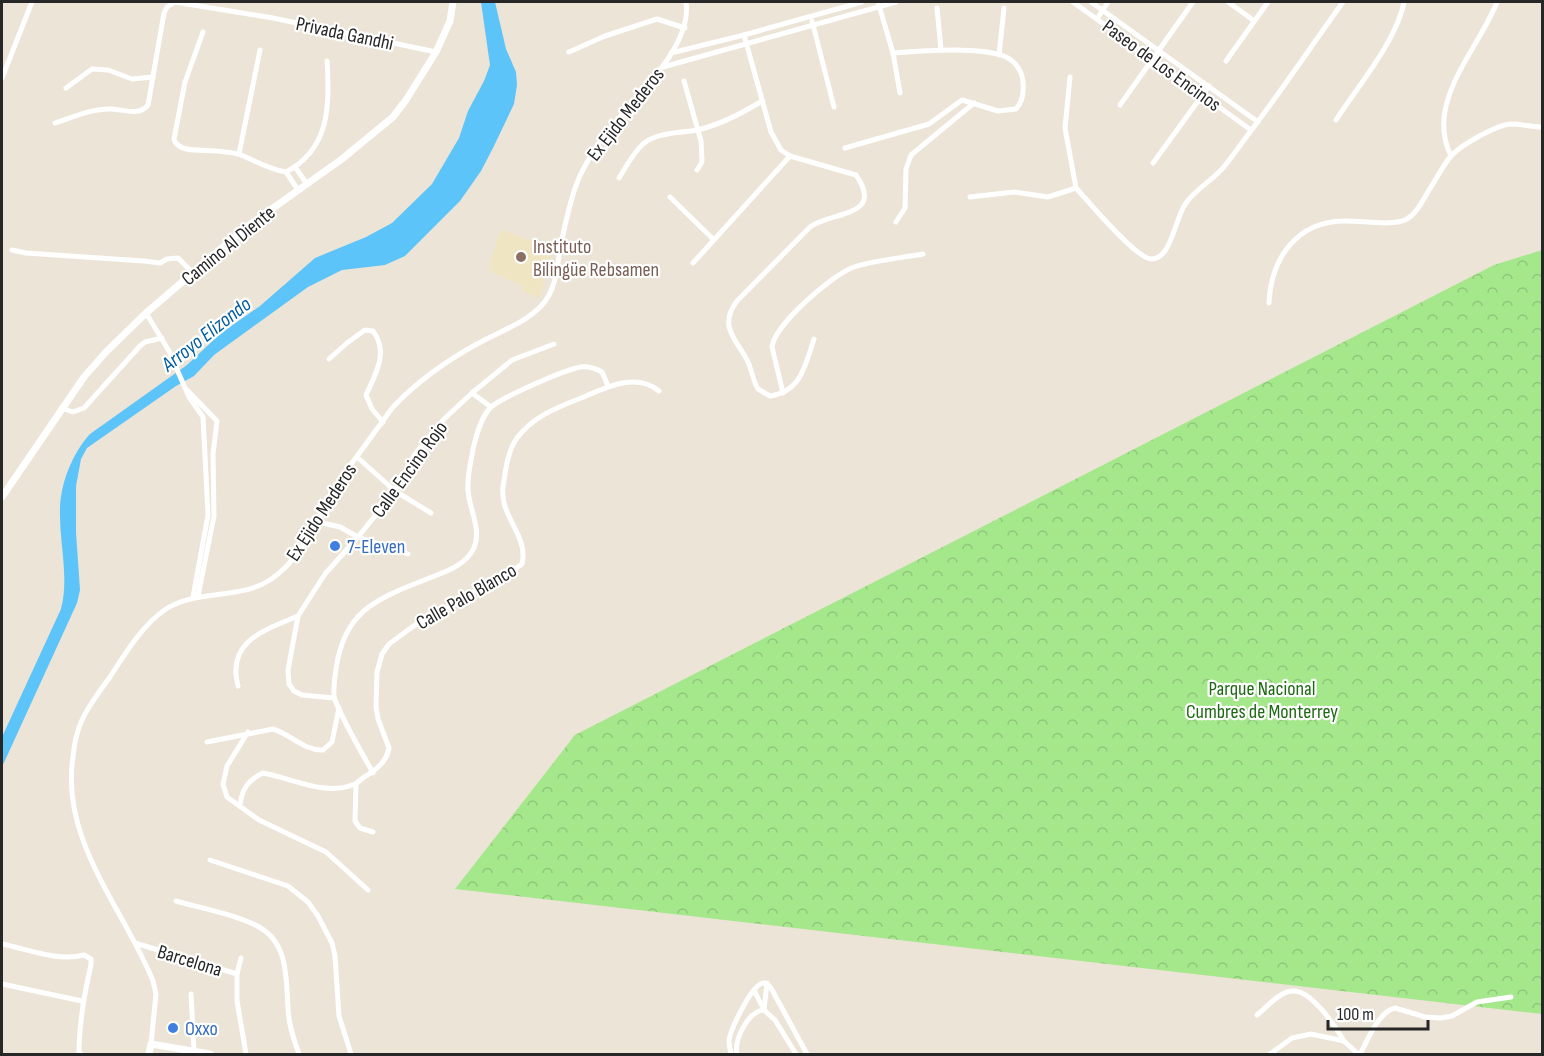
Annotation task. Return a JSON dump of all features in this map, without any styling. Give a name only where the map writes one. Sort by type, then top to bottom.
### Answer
[{"type":"street","points":[[2,77],[32,2]]},
{"type":"street","points":[[56,123],[97,110],[143,111],[148,105],[164,13],[170,4],[183,2]]},
{"type":"street","name":"Privada Gandhi","points":[[183,2],[436,52]]},
{"type":"street","name":"Camino Al Diente","points":[[2,497],[62,408],[95,365],[146,313],[254,221],[342,159],[393,117],[418,83],[436,52],[450,21],[453,2]]},
{"type":"street","name":"Ex Ejido Mederos","points":[[149,1054],[155,988],[135,943],[98,872],[75,818],[70,771],[81,721],[122,658],[155,616],[167,608],[195,597],[239,591],[267,582],[285,568],[318,522],[338,484],[393,407],[416,385],[458,355],[534,314],[549,298],[576,184],[605,134],[663,67],[672,53],[685,28],[686,2]]},
{"type":"street","points":[[672,53],[862,2]]},
{"type":"street","points":[[663,67],[813,25],[878,4],[896,2]]},
{"type":"street","name":"Paseo de Los Encinos","points":[[1073,2],[1251,130]]},
{"type":"street","name":"Paseo de Los Encinos","points":[[1091,2],[1258,122]]},
{"type":"street","points":[[1097,19],[1108,2]]},
{"type":"street","points":[[1120,105],[1193,2]]},
{"type":"street","points":[[1228,2],[1253,20]]},
{"type":"street","points":[[1226,61],[1268,2]]},
{"type":"street","points":[[1070,77],[1065,128],[1076,188],[1122,238],[1144,258],[1150,260],[1163,254],[1183,207],[1190,197],[1223,168],[1343,2]]},
{"type":"street","points":[[1336,120],[1393,35],[1401,18],[1404,2]]},
{"type":"street","points":[[1451,156],[1443,128],[1448,99],[1497,2]]},
{"type":"street","points":[[878,4],[893,53],[900,93]]},
{"type":"street","points":[[937,8],[940,50]]},
{"type":"street","points":[[999,55],[1004,8]]},
{"type":"street","points":[[810,16],[834,107]]},
{"type":"street","points":[[569,52],[605,36],[652,20],[662,19],[685,28]]},
{"type":"street","points":[[203,32],[184,82],[174,139],[175,143],[182,148],[239,154],[273,169],[286,172],[295,167],[305,161],[321,137],[328,106],[327,61]]},
{"type":"street","points":[[744,35],[774,139],[781,150],[790,156],[856,175],[866,193],[863,203],[856,209],[821,220],[805,231],[732,308],[731,337],[747,360],[756,386],[770,396],[783,393],[796,385],[814,339]]},
{"type":"street","points":[[239,154],[261,50]]},
{"type":"street","points":[[845,148],[929,124],[962,100],[1004,112],[1019,106],[1023,83],[1021,72],[1008,58],[999,55],[940,50],[893,53]]},
{"type":"street","points":[[66,88],[92,69],[108,70],[132,79],[153,77]]},
{"type":"street","points":[[684,81],[703,156],[697,170]]},
{"type":"street","points":[[1153,163],[1209,86]]},
{"type":"street","points":[[619,178],[636,151],[648,140],[698,130],[736,118],[762,101]]},
{"type":"street","points":[[896,222],[905,208],[906,169],[911,155],[974,103]]},
{"type":"street","points":[[1269,303],[1272,275],[1280,257],[1296,239],[1311,229],[1334,222],[1394,222],[1407,219],[1420,204],[1451,156],[1480,136],[1503,125],[1542,128]]},
{"type":"street","points":[[693,263],[790,156]]},
{"type":"street","points":[[295,167],[307,184]]},
{"type":"street","points":[[286,172],[298,190]]},
{"type":"street","points":[[970,197],[1014,192],[1048,197],[1076,188]]},
{"type":"street","points":[[670,197],[713,239]]},
{"type":"street","points":[[12,250],[152,263],[178,258],[192,272]]},
{"type":"street","points":[[783,393],[772,342],[812,295],[853,268],[924,254]]},
{"type":"street","points":[[146,313],[162,338],[189,397],[204,417],[208,533]]},
{"type":"street","points":[[329,359],[365,330],[373,331],[379,338],[382,352],[366,395],[372,409],[383,422]]},
{"type":"street","points":[[62,408],[74,412],[84,408],[140,346],[145,342],[162,338]]},
{"type":"street","name":"Calle Encino Rojo","points":[[334,698],[302,695],[294,691],[289,684],[288,670],[298,616],[325,574],[395,492],[415,454],[443,420],[513,360],[554,344]]},
{"type":"street","points":[[240,805],[242,794],[249,781],[263,773],[324,789],[356,784],[373,772],[334,698],[342,639],[358,615],[375,602],[459,566],[474,548],[477,530],[468,493],[468,480],[478,430],[491,406],[531,385],[578,367],[589,367],[602,372],[608,386],[639,382],[659,392]]},
{"type":"street","name":"Calle Palo Blanco","points":[[373,772],[384,761],[389,748],[376,707],[376,672],[382,654],[389,644],[415,625],[461,602],[480,586],[508,574],[522,564],[523,547],[510,522],[504,502],[503,490],[510,451],[526,428],[547,412],[608,386]]},
{"type":"street","points":[[186,388],[217,421],[213,454],[214,502],[195,597]]},
{"type":"street","points":[[472,393],[491,406]]},
{"type":"street","points":[[204,417],[211,413]]},
{"type":"street","points":[[205,433],[216,435]]},
{"type":"street","points":[[357,457],[395,492],[431,513]]},
{"type":"street","points":[[318,522],[340,527],[358,537],[408,554]]},
{"type":"street","points":[[238,687],[236,668],[243,648],[257,634],[298,616]]},
{"type":"street","points":[[207,742],[248,732],[273,729],[307,747],[323,750],[332,742],[339,708]]},
{"type":"street","points":[[248,732],[227,766],[223,784],[227,797],[260,820],[326,852],[368,890]]},
{"type":"street","points":[[356,784],[354,821],[360,828],[373,831]]},
{"type":"street","points":[[210,860],[288,886],[308,902],[332,943],[339,1016],[351,1054]]},
{"type":"street","points":[[176,901],[251,923],[271,936],[277,944],[285,966],[290,1022],[299,1054]]},
{"type":"street","name":"Barcelona","points":[[135,943],[237,974],[237,1001],[246,1054]]},
{"type":"street","points":[[2,944],[61,957],[87,956],[91,959],[92,965],[82,1001],[80,1054]]},
{"type":"street","points":[[237,974],[241,958]]},
{"type":"street","points":[[734,1054],[729,1038],[732,1030],[754,990],[758,985],[765,983]]},
{"type":"street","points":[[764,1010],[765,983]]},
{"type":"street","points":[[765,983],[771,988],[807,1054]]},
{"type":"street","points":[[2,984],[82,1001]]},
{"type":"street","points":[[754,990],[764,1010],[775,1020],[796,1054]]},
{"type":"street","points":[[1257,1015],[1284,993],[1299,992],[1311,999],[1332,1022],[1344,1041],[1359,1054],[1381,1018],[1391,1009],[1395,1008],[1425,1017],[1441,1018],[1452,1016],[1477,1002],[1511,997]]},
{"type":"street","points":[[191,994],[194,1051]]},
{"type":"street","points":[[734,1054],[736,1042],[749,1020],[759,1011],[764,1010]]},
{"type":"street","points":[[1270,1054],[1300,1035],[1311,1034],[1344,1041]]},
{"type":"street","points":[[151,1044],[210,1054]]},
{"type":"shaded area","name":"Instituto Bilingüe Rebsamen","points":[[502,230],[552,248],[540,298],[523,292],[523,286],[491,272],[489,266]]},
{"type":"green space","name":"Parque Nacional Cumbres de Monterrey","points":[[1542,250],[1542,1014],[455,889],[575,735],[1494,265]]},
{"type":"water","points":[[481,2],[495,2],[506,49],[516,72],[517,85],[514,104],[493,148],[481,171],[460,201],[405,256],[385,265],[342,270],[308,287],[214,355],[194,376],[87,448],[81,459],[76,486],[80,590],[77,603],[2,767],[2,737],[61,609],[64,574],[60,504],[72,461],[83,442],[90,434],[187,365],[221,333],[260,306],[315,258],[366,237],[392,223],[432,184],[459,138],[468,111],[490,65]]},
{"type":"place","name":"Instituto Bilingüe Rebsamen","points":[[521,257]]},
{"type":"place","name":"7-Eleven","points":[[335,546]]},
{"type":"place","name":"Oxxo","points":[[173,1028]]},
{"type":"water label","name":"Arroyo Elizondo","points":[[206,334]]}]
